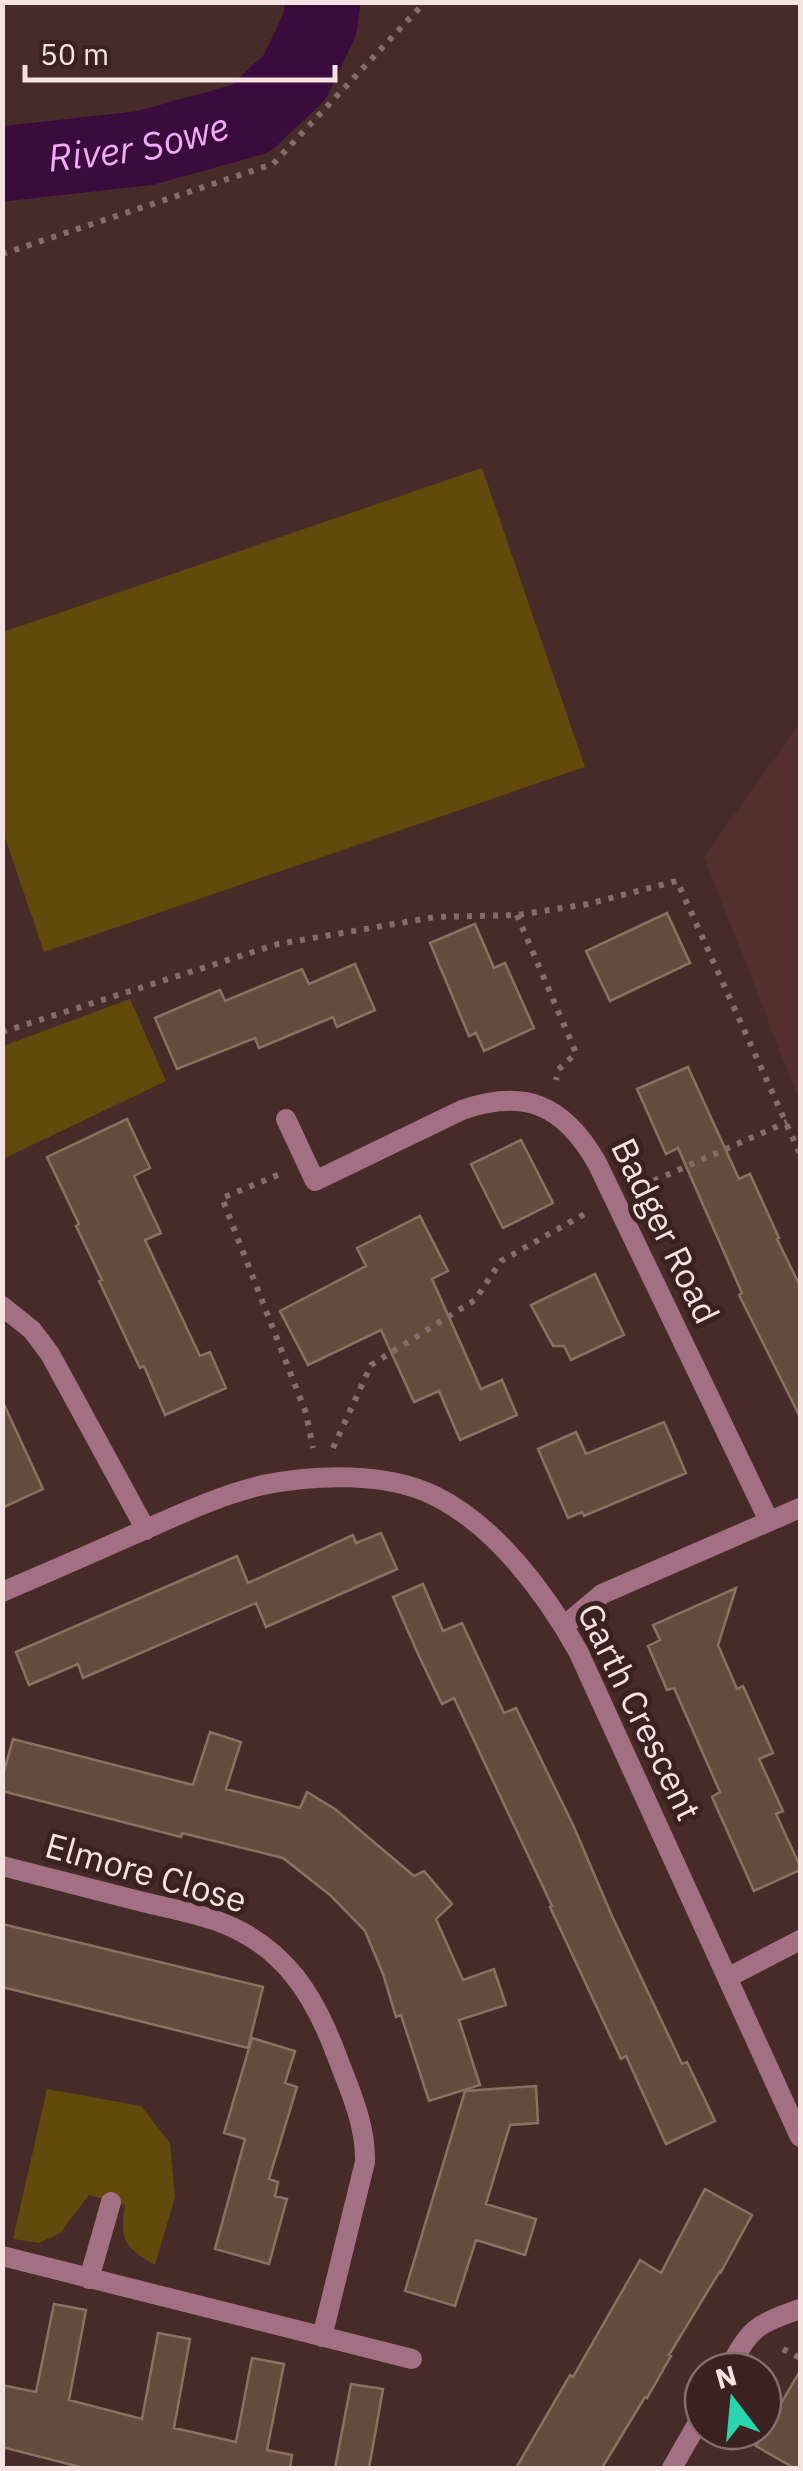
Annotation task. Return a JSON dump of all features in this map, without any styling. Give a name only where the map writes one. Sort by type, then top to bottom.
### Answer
[{"type":"street","points":[[286,1119],[316,1182],[484,1102],[507,1099],[548,1108]]},
{"type":"street","name":"Badger Road","points":[[548,1108],[584,1140],[769,1521]]},
{"type":"street","points":[[2,1306],[32,1330],[50,1354],[146,1530]]},
{"type":"street","name":"Garth Crescent","points":[[2,1592],[230,1494],[264,1485],[320,1479],[403,1484],[435,1496],[469,1517],[538,1590],[578,1651],[800,2137]]},
{"type":"street","points":[[564,1626],[602,1594],[800,1508]]},
{"type":"street","name":"Elmore Close","points":[[2,1866],[216,1920],[251,1936],[296,1974],[329,2034],[362,2125],[365,2146],[365,2162],[322,2336]]},
{"type":"street","points":[[729,1977],[800,1940]]},
{"type":"street","points":[[89,2279],[111,2202]]},
{"type":"street","points":[[2,2256],[412,2359]]},
{"type":"street","points":[[739,2351],[758,2326],[800,2309]]},
{"type":"path","points":[[2,254],[273,164],[425,2]]},
{"type":"path","points":[[2,1032],[278,944],[434,917],[517,915],[588,904],[676,881],[800,1154]]},
{"type":"path","points":[[517,915],[576,1053],[558,1070],[548,1108]]},
{"type":"path","points":[[320,1479],[371,1365],[474,1300],[501,1261],[614,1198],[787,1122]]},
{"type":"path","points":[[306,1162],[222,1198],[306,1413],[320,1479]]},
{"type":"shaded area","points":[[482,468],[585,767],[44,952],[3,832],[3,632]]},
{"type":"shaded area","points":[[800,723],[800,1102],[704,857]]},
{"type":"shaded area","points":[[130,999],[166,1081],[5,1158],[3,1046]]},
{"type":"shaded area","points":[[47,2089],[141,2106],[170,2143],[175,2197],[155,2265],[126,2242],[125,2205],[89,2195],[60,2233],[39,2243],[13,2239]]},
{"type":"building","points":[[667,913],[690,963],[610,1001],[586,951]]},
{"type":"building","points":[[475,924],[494,968],[505,963],[534,1028],[484,1051],[476,1033],[469,1036],[430,943]]},
{"type":"building","points":[[355,964],[375,1010],[337,1027],[333,1017],[259,1048],[255,1038],[177,1069],[155,1018],[220,990],[225,1001],[302,969],[309,984]]},
{"type":"building","points":[[688,1067],[739,1179],[750,1174],[800,1286],[800,1417],[739,1295],[742,1293],[678,1148],[666,1154],[637,1089]]},
{"type":"building","points":[[127,1119],[150,1168],[134,1176],[161,1233],[145,1240],[200,1356],[210,1352],[226,1388],[165,1415],[99,1281],[102,1280],[76,1226],[79,1224],[47,1157]]},
{"type":"building","points":[[521,1140],[553,1203],[503,1228],[471,1164]]},
{"type":"building","points":[[420,1216],[448,1271],[432,1279],[481,1389],[502,1380],[517,1415],[460,1440],[439,1391],[414,1402],[381,1330],[308,1365],[280,1311],[366,1266],[357,1248]]},
{"type":"building","points":[[595,1274],[624,1335],[571,1360],[564,1346],[553,1346],[531,1305]]},
{"type":"building","points":[[2,1400],[43,1489],[2,1508]]},
{"type":"building","points":[[664,1422],[686,1473],[584,1516],[582,1512],[568,1518],[538,1449],[576,1432],[586,1454]]},
{"type":"building","points":[[381,1533],[397,1569],[266,1627],[256,1603],[83,1678],[78,1664],[29,1685],[16,1652],[237,1556],[248,1583],[353,1535],[356,1543]]},
{"type":"building","points":[[423,1584],[443,1631],[462,1623],[504,1713],[516,1708],[682,2064],[687,2062],[715,2121],[666,2144],[626,2056],[621,2059],[454,1698],[442,1704],[393,1597]]},
{"type":"building","points":[[736,1588],[718,1645],[737,1689],[743,1686],[773,1753],[759,1759],[783,1811],[776,1814],[800,1866],[800,1870],[754,1891],[712,1797],[720,1792],[674,1688],[667,1690],[648,1646],[660,1640],[653,1625]]},
{"type":"building","points":[[210,1732],[241,1742],[226,1789],[300,1808],[307,1792],[335,1809],[414,1876],[424,1871],[452,1904],[436,1919],[463,1980],[494,1969],[506,2005],[459,2020],[480,2085],[429,2101],[401,2015],[396,2017],[365,1931],[330,1895],[283,1858],[182,1833],[181,1837],[2,1791],[13,1739],[193,1785]]},
{"type":"building","points":[[2,1924],[263,1987],[248,2048],[2,1987]]},
{"type":"building","points":[[252,2038],[295,2051],[285,2083],[297,2087],[269,2179],[278,2182],[275,2196],[287,2199],[269,2264],[215,2249],[245,2139],[224,2133]]},
{"type":"building","points":[[536,2086],[538,2123],[510,2125],[486,2204],[536,2219],[525,2255],[476,2240],[455,2306],[405,2291],[465,2091]]},
{"type":"building","points":[[705,2189],[752,2215],[647,2398],[602,2468],[516,2468],[640,2260],[661,2273]]},
{"type":"building","points":[[54,2304],[86,2310],[69,2400],[142,2419],[158,2333],[190,2339],[174,2428],[236,2442],[252,2358],[284,2364],[267,2450],[292,2455],[290,2468],[84,2468],[2,2447],[2,2385],[36,2392]]},
{"type":"building","points":[[800,2371],[800,2468],[765,2451],[783,2451],[783,2400]]},
{"type":"building","points":[[351,2384],[383,2389],[369,2468],[335,2468]]},
{"type":"waterway","name":"River Sowe","points":[[2,164],[145,148],[250,119],[295,77],[320,24],[323,2]]}]
